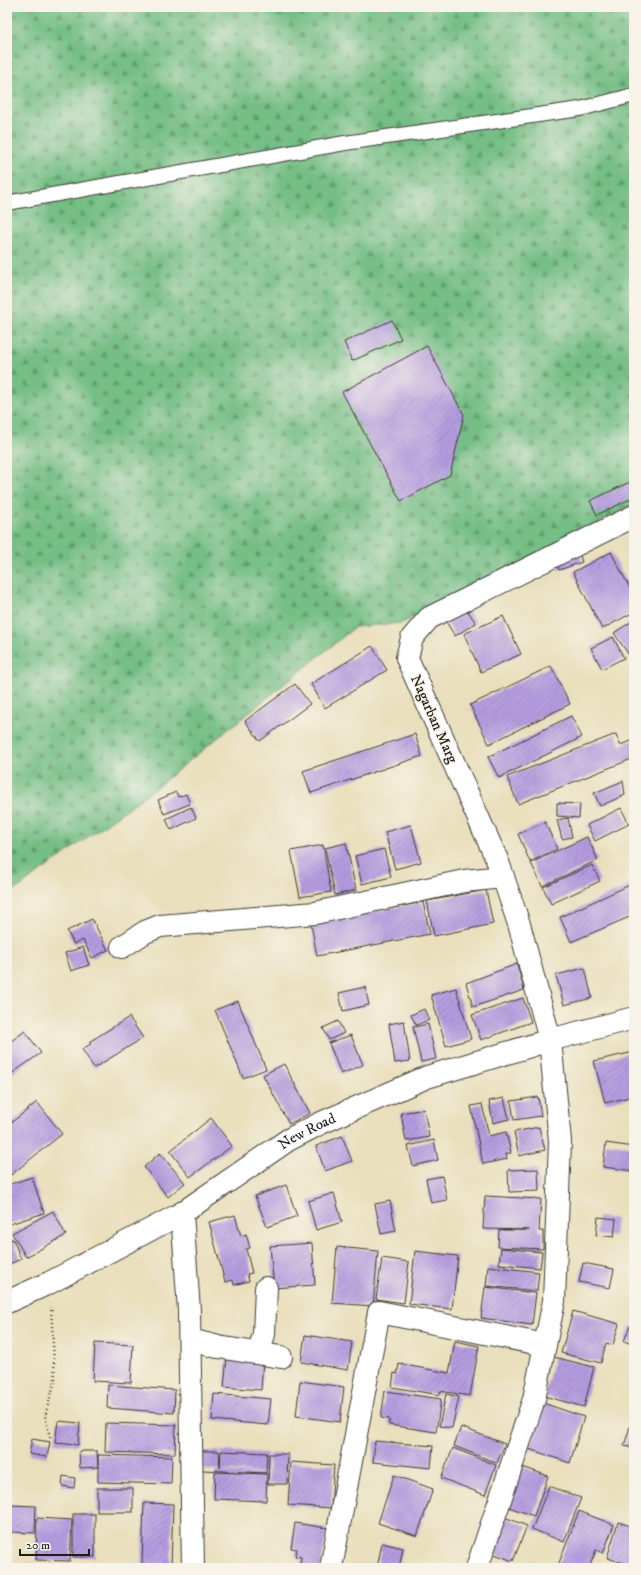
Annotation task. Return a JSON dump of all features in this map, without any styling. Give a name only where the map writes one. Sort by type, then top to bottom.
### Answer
[{"type":"street","name":"Nagarban Marg","points":[[477,1568],[534,1399],[554,1301],[560,1141],[550,1040],[519,924],[495,855],[407,658],[412,638],[429,618],[634,516]]},
{"type":"street","points":[[122,947],[145,932],[160,926],[315,913],[464,881],[503,877]]},
{"type":"street","name":"New Road","points":[[7,1302],[49,1283],[182,1213],[288,1140],[321,1123],[427,1077],[550,1040],[634,1018]]},
{"type":"street","points":[[182,1213],[190,1340],[193,1568]]},
{"type":"street","points":[[259,1353],[264,1334],[266,1288]]},
{"type":"street","points":[[332,1568],[379,1312],[545,1345]]},
{"type":"street","points":[[190,1340],[218,1347],[281,1357]]},
{"type":"lane","points":[[7,203],[345,143],[580,108],[634,95]]},
{"type":"path","points":[[49,1283],[55,1380],[45,1416],[50,1437]]},
{"type":"green space","points":[[7,7],[634,7],[634,504],[402,623],[355,627],[158,786],[7,896]]},
{"type":"green space","points":[[7,1523],[10,1565],[10,1568],[7,1568]]},
{"type":"building","points":[[392,320],[401,339],[352,361],[344,342]]},
{"type":"building","points":[[427,346],[464,415],[450,475],[401,501],[342,392]]},
{"type":"building","points":[[634,480],[634,497],[597,515],[590,501]]},
{"type":"building","points":[[578,550],[582,562],[559,570],[555,558]]},
{"type":"building","points":[[611,552],[634,596],[634,612],[602,629],[573,572]]},
{"type":"building","points":[[465,607],[476,623],[455,636],[445,620]]},
{"type":"building","points":[[503,616],[521,654],[481,672],[464,634]]},
{"type":"building","points":[[634,620],[634,656],[631,658],[614,633]]},
{"type":"building","points":[[613,637],[624,658],[602,669],[591,648]]},
{"type":"building","points":[[372,646],[387,670],[325,708],[311,684]]},
{"type":"building","points":[[551,666],[570,704],[489,744],[470,705]]},
{"type":"building","points":[[295,684],[310,704],[260,741],[245,721]]},
{"type":"building","points":[[571,716],[582,737],[499,778],[488,757]]},
{"type":"building","points":[[415,734],[422,756],[311,793],[303,771]]},
{"type":"building","points":[[616,734],[620,745],[634,740],[634,758],[518,804],[507,777]]},
{"type":"building","points":[[623,781],[625,795],[600,806],[594,793]]},
{"type":"building","points":[[176,792],[178,797],[186,794],[190,804],[164,814],[158,800]]},
{"type":"building","points":[[557,803],[580,804],[579,818],[557,816]]},
{"type":"building","points":[[191,807],[196,818],[171,830],[166,819]]},
{"type":"building","points":[[621,808],[629,824],[595,841],[587,825]]},
{"type":"building","points":[[568,818],[572,837],[562,839],[557,820]]},
{"type":"building","points":[[545,822],[557,849],[530,862],[518,834]]},
{"type":"building","points":[[411,825],[421,862],[395,869],[385,832]]},
{"type":"building","points":[[587,837],[598,860],[542,886],[531,863]]},
{"type":"building","points":[[346,843],[356,890],[335,895],[325,848]]},
{"type":"building","points":[[323,845],[331,892],[300,897],[291,851]]},
{"type":"building","points":[[384,849],[391,877],[362,884],[355,856]]},
{"type":"building","points":[[592,865],[600,881],[551,904],[543,887]]},
{"type":"building","points":[[634,883],[634,915],[571,942],[560,917]]},
{"type":"building","points":[[486,890],[493,924],[434,936],[427,901]]},
{"type":"building","points":[[423,902],[430,934],[317,956],[311,924]]},
{"type":"building","points":[[92,919],[108,950],[92,958],[83,940],[74,944],[67,931]]},
{"type":"building","points":[[83,947],[89,965],[71,971],[65,953]]},
{"type":"building","points":[[517,964],[524,990],[473,1007],[466,983]]},
{"type":"building","points":[[585,968],[592,998],[564,1005],[556,975]]},
{"type":"building","points":[[365,987],[369,1005],[343,1011],[339,993]]},
{"type":"building","points":[[456,988],[471,1039],[446,1046],[431,995]]},
{"type":"building","points":[[523,998],[531,1022],[481,1040],[472,1015]]},
{"type":"building","points":[[238,1001],[266,1069],[243,1078],[215,1010]]},
{"type":"building","points":[[424,1009],[429,1020],[416,1025],[411,1015]]},
{"type":"building","points":[[129,1017],[143,1038],[94,1068],[82,1049],[91,1044],[89,1042]]},
{"type":"building","points":[[338,1021],[344,1033],[329,1040],[323,1028]]},
{"type":"building","points":[[404,1021],[410,1061],[395,1063],[389,1024]]},
{"type":"building","points":[[428,1024],[436,1059],[421,1062],[413,1027]]},
{"type":"building","points":[[25,1031],[41,1053],[7,1077],[7,1044]]},
{"type":"building","points":[[351,1035],[363,1065],[341,1074],[329,1043]]},
{"type":"building","points":[[634,1052],[634,1096],[605,1103],[594,1061]]},
{"type":"building","points":[[284,1064],[310,1113],[289,1124],[263,1075]]},
{"type":"building","points":[[538,1097],[541,1116],[514,1120],[511,1101]]},
{"type":"building","points":[[504,1098],[509,1119],[493,1123],[489,1101]]},
{"type":"building","points":[[37,1102],[62,1134],[7,1178],[7,1126]]},
{"type":"building","points":[[482,1104],[489,1136],[506,1132],[511,1153],[506,1154],[507,1159],[483,1164],[471,1106]]},
{"type":"building","points":[[424,1109],[429,1137],[406,1141],[401,1113]]},
{"type":"building","points":[[211,1118],[232,1146],[190,1177],[170,1151]]},
{"type":"building","points":[[539,1127],[545,1150],[519,1156],[514,1132]]},
{"type":"building","points":[[342,1136],[352,1161],[325,1171],[316,1146]]},
{"type":"building","points":[[434,1140],[438,1160],[413,1166],[408,1146]]},
{"type":"building","points":[[606,1143],[634,1147],[634,1171],[603,1167]]},
{"type":"building","points":[[160,1153],[185,1183],[168,1197],[144,1167]]},
{"type":"building","points":[[538,1169],[539,1191],[509,1192],[508,1170]]},
{"type":"building","points":[[442,1176],[447,1200],[431,1203],[426,1179]]},
{"type":"building","points":[[32,1177],[44,1213],[7,1225],[7,1185]]},
{"type":"building","points":[[286,1185],[297,1216],[267,1227],[255,1196]]},
{"type":"building","points":[[334,1193],[342,1222],[316,1230],[308,1201]]},
{"type":"building","points":[[485,1196],[541,1199],[539,1231],[543,1231],[543,1249],[498,1247],[499,1230],[529,1230],[483,1229]]},
{"type":"building","points":[[390,1201],[396,1231],[381,1234],[375,1204]]},
{"type":"building","points":[[53,1211],[66,1235],[26,1257],[12,1233]]},
{"type":"building","points":[[235,1215],[241,1236],[246,1234],[250,1248],[246,1249],[252,1273],[247,1274],[249,1281],[234,1285],[233,1280],[225,1282],[209,1222]]},
{"type":"building","points":[[598,1217],[616,1219],[614,1237],[596,1235]]},
{"type":"building","points":[[13,1239],[21,1259],[7,1265],[7,1241]]},
{"type":"building","points":[[312,1243],[315,1285],[274,1288],[270,1246]]},
{"type":"building","points":[[337,1247],[378,1251],[373,1306],[332,1303]]},
{"type":"building","points":[[501,1248],[542,1252],[540,1268],[499,1264]]},
{"type":"building","points":[[415,1251],[458,1256],[452,1309],[409,1304]]},
{"type":"building","points":[[382,1258],[409,1262],[404,1303],[376,1299]]},
{"type":"building","points":[[583,1263],[614,1269],[610,1288],[579,1282]]},
{"type":"building","points":[[488,1266],[539,1272],[537,1291],[486,1286]]},
{"type":"building","points":[[485,1287],[536,1293],[532,1325],[481,1318]]},
{"type":"building","points":[[573,1311],[619,1324],[613,1345],[606,1343],[601,1363],[561,1353]]},
{"type":"building","points":[[630,1326],[634,1327],[634,1345],[624,1341]]},
{"type":"building","points":[[305,1335],[352,1342],[348,1370],[301,1362]]},
{"type":"building","points":[[455,1341],[479,1346],[470,1396],[440,1391],[440,1395],[392,1387],[394,1373],[397,1374],[399,1364],[449,1373]]},
{"type":"building","points":[[95,1343],[133,1345],[131,1383],[93,1381]]},
{"type":"building","points":[[227,1357],[263,1360],[261,1390],[224,1387]]},
{"type":"building","points":[[554,1357],[594,1367],[584,1407],[544,1396]]},
{"type":"building","points":[[300,1381],[344,1387],[340,1422],[296,1416]]},
{"type":"building","points":[[108,1385],[175,1390],[174,1413],[107,1408]]},
{"type":"building","points":[[385,1391],[441,1399],[436,1432],[389,1425],[389,1419],[381,1418]]},
{"type":"building","points":[[214,1394],[271,1399],[268,1425],[212,1420]]},
{"type":"building","points":[[446,1394],[459,1397],[452,1428],[439,1426]]},
{"type":"building","points":[[543,1403],[584,1417],[570,1463],[529,1449]]},
{"type":"building","points":[[634,1413],[634,1448],[624,1446]]},
{"type":"building","points":[[58,1421],[80,1423],[78,1445],[55,1443]]},
{"type":"building","points":[[106,1423],[176,1425],[175,1454],[105,1452]]},
{"type":"building","points":[[461,1427],[505,1444],[497,1463],[454,1446]]},
{"type":"building","points":[[32,1439],[50,1442],[47,1457],[29,1454]]},
{"type":"building","points":[[375,1441],[433,1446],[431,1468],[373,1462]]},
{"type":"building","points":[[453,1448],[496,1465],[485,1495],[441,1478]]},
{"type":"building","points":[[79,1451],[97,1451],[98,1467],[80,1468]]},
{"type":"building","points":[[202,1451],[219,1451],[220,1468],[221,1451],[267,1453],[266,1473],[202,1470]]},
{"type":"building","points":[[269,1454],[288,1454],[287,1484],[268,1484]]},
{"type":"building","points":[[98,1455],[172,1457],[171,1484],[98,1482]]},
{"type":"building","points":[[291,1462],[334,1465],[331,1508],[288,1505]]},
{"type":"building","points":[[520,1466],[548,1476],[534,1516],[506,1506]]},
{"type":"building","points":[[215,1472],[267,1474],[266,1501],[214,1499]]},
{"type":"building","points":[[394,1475],[433,1489],[417,1536],[378,1523]]},
{"type":"building","points":[[63,1476],[75,1478],[74,1488],[62,1486]]},
{"type":"building","points":[[549,1486],[581,1498],[564,1542],[532,1529]]},
{"type":"building","points":[[97,1488],[133,1488],[133,1512],[97,1512]]},
{"type":"building","points":[[144,1503],[173,1504],[171,1566],[142,1565]]},
{"type":"building","points":[[9,1505],[36,1506],[35,1533],[9,1532]]},
{"type":"building","points":[[579,1511],[614,1525],[603,1553],[596,1550],[589,1568],[557,1568]]},
{"type":"building","points":[[73,1514],[95,1514],[95,1557],[73,1557]]},
{"type":"building","points":[[502,1516],[527,1526],[513,1561],[489,1552]]},
{"type":"building","points":[[37,1518],[72,1520],[70,1561],[36,1560]]},
{"type":"building","points":[[618,1522],[634,1527],[634,1566],[607,1558]]},
{"type":"building","points":[[295,1523],[327,1528],[321,1568],[300,1568],[301,1557],[295,1556],[297,1549],[291,1548]]},
{"type":"building","points":[[382,1543],[403,1548],[399,1568],[377,1568]]}]
